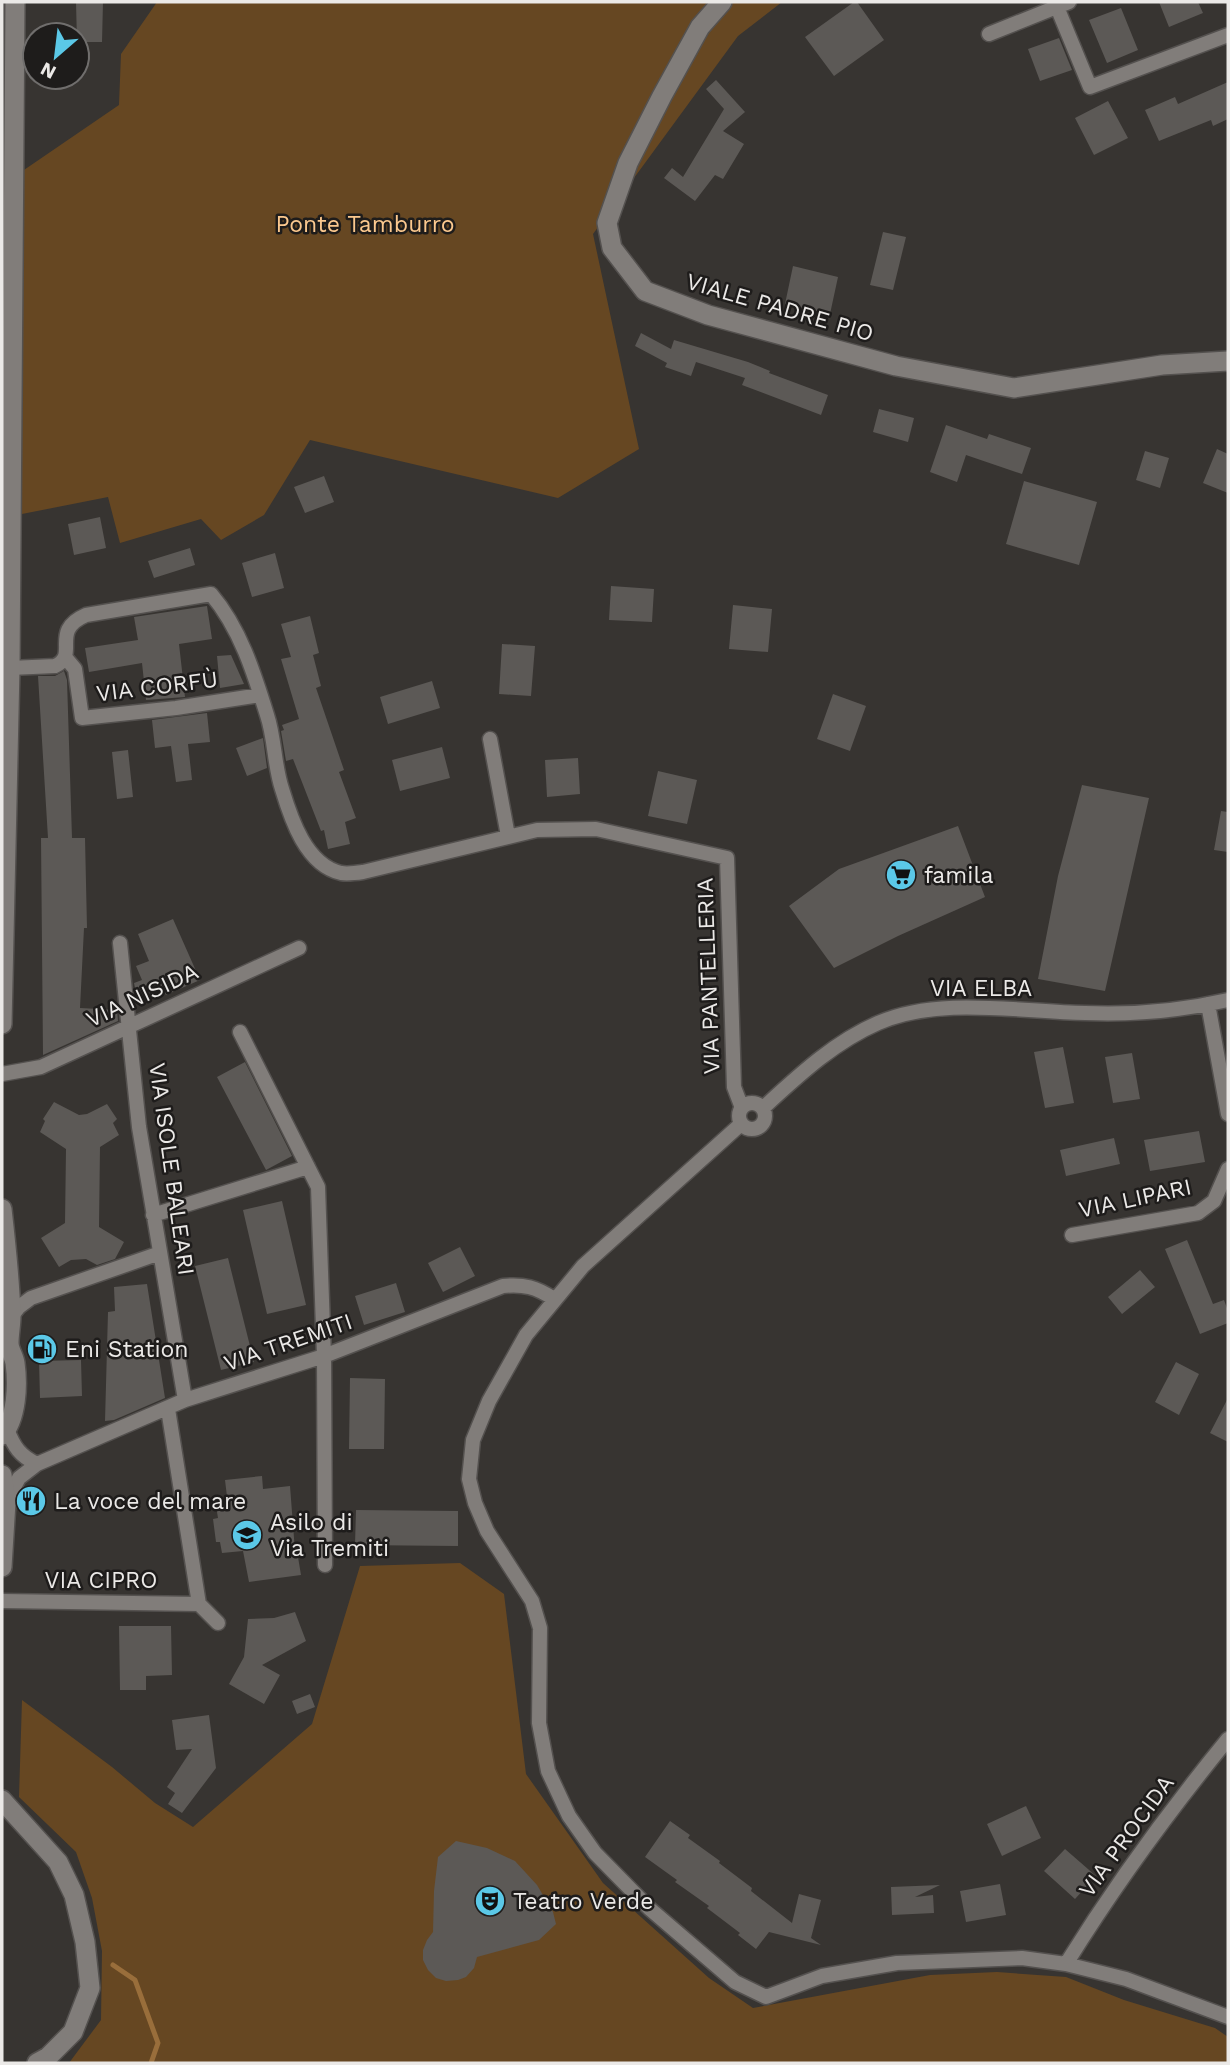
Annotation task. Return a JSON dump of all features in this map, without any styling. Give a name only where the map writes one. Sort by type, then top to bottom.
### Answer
[{"type":"main road","points":[[2,1024],[10,668],[15,2]]},
{"type":"main road","name":"VIALE PADRE PIO","points":[[722,2],[701,27],[662,96],[628,163],[607,223],[612,248],[645,291],[708,315],[895,366],[1014,388],[1162,365],[1228,361]]},
{"type":"main road","points":[[2,1209],[8,1252],[10,1317],[5,1343],[16,1371],[15,1396],[4,1432]]},
{"type":"main road","points":[[2,1475],[6,1502],[2,1567]]},
{"type":"main road","points":[[2,1800],[58,1862],[74,1895],[85,1942],[90,1988],[73,2032],[48,2057],[37,2063]]},
{"type":"street","points":[[989,34],[1063,4],[1090,87],[1228,35]]},
{"type":"street","points":[[10,668],[55,666],[61,663],[65,657],[66,632],[70,623],[76,619],[211,594],[238,634],[260,695]]},
{"type":"street","name":"VIA CORFÙ","points":[[65,657],[75,669],[82,718],[176,708],[260,695]]},
{"type":"street","name":"VIA PANTELLERIA","points":[[260,695],[268,717],[281,788],[301,839],[320,863],[341,873],[363,872],[537,830],[596,829],[727,858],[734,1087],[742,1108]]},
{"type":"street","points":[[489,739],[508,836]]},
{"type":"street","name":"VIA ISOLE BALEARI","points":[[120,943],[139,1127],[185,1400]]},
{"type":"street","name":"VIA NISIDA","points":[[2,1074],[41,1067],[299,948]]},
{"type":"street","name":"VIA ELBA","points":[[1228,1000],[1142,1014],[988,1008],[918,1010],[880,1022],[846,1039],[763,1108],[765,1114],[762,1125],[751,1130],[741,1124],[568,1282],[526,1335],[489,1401],[472,1440],[469,1479],[475,1503],[487,1531],[532,1601],[540,1628],[539,1723],[548,1771],[569,1816],[595,1853],[650,1909],[735,1982],[766,1997],[822,1976],[897,1964],[1022,1958],[1066,1964],[1126,1979],[1228,2017]]},
{"type":"street","points":[[1208,1004],[1228,1114]]},
{"type":"street","points":[[240,1032],[318,1187],[324,1356],[325,1565]]},
{"type":"street","points":[[741,1124],[739,1113],[742,1108],[752,1103],[763,1108]]},
{"type":"street","points":[[153,1216],[308,1167]]},
{"type":"street","name":"VIA LIPARI","points":[[1072,1235],[1198,1213],[1214,1201],[1228,1169]]},
{"type":"street","points":[[10,1317],[31,1298],[160,1253]]},
{"type":"street","name":"VIA TREMITI","points":[[6,1502],[19,1478],[37,1465],[185,1400],[324,1356],[503,1286],[524,1284],[554,1299]]},
{"type":"street","points":[[168,1409],[199,1604],[218,1623]]},
{"type":"street","points":[[4,1432],[22,1457],[37,1465]]},
{"type":"street","name":"VIA CIPRO","points":[[2,1601],[199,1604]]},
{"type":"street","name":"VIA PROCIDA","points":[[1066,1964],[1108,1897],[1155,1831],[1228,1739]]},
{"type":"green space","name":"Ponte Tamburro","points":[[157,2],[782,2],[738,36],[593,234],[639,449],[558,498],[310,440],[264,515],[221,540],[201,519],[120,543],[108,497],[22,514],[2,546],[2,185],[119,105],[121,54]]},
{"type":"green space","points":[[460,1563],[504,1594],[526,1774],[603,1883],[709,1978],[753,2008],[930,1975],[997,1972],[1066,1977],[1124,2000],[1215,2028],[1228,2037],[1228,2063],[69,2063],[101,2020],[102,1951],[92,1898],[76,1852],[19,1797],[22,1700],[112,1767],[155,1803],[193,1827],[312,1724],[360,1566]]},
{"type":"building","points":[[76,2],[103,2],[102,42],[91,42],[91,21],[76,21]]},
{"type":"building","points":[[857,2],[884,40],[834,76],[805,37]]},
{"type":"building","points":[[1159,2],[1198,2],[1203,13],[1169,27]]},
{"type":"building","points":[[1121,8],[1138,50],[1107,63],[1089,20]]},
{"type":"building","points":[[1059,38],[1072,70],[1040,81],[1028,49]]},
{"type":"building","points":[[716,80],[745,112],[723,131],[744,144],[723,179],[715,175],[695,201],[664,178],[672,168],[683,177],[724,109],[706,89]]},
{"type":"building","points":[[1228,82],[1228,119],[1213,126],[1211,120],[1159,141],[1145,110],[1175,97],[1178,104]]},
{"type":"building","points":[[1108,101],[1128,138],[1094,155],[1075,118]]},
{"type":"building","points":[[883,232],[906,237],[893,290],[870,285]]},
{"type":"building","points":[[793,266],[838,277],[830,314],[785,304]]},
{"type":"building","points":[[641,333],[671,349],[674,340],[748,362],[770,371],[769,373],[828,395],[821,415],[742,385],[745,378],[696,362],[691,376],[665,367],[667,363],[635,346]]},
{"type":"building","points":[[879,409],[914,418],[908,442],[873,432]]},
{"type":"building","points":[[946,425],[987,439],[989,434],[1031,448],[1022,474],[966,455],[957,482],[930,472]]},
{"type":"building","points":[[1217,449],[1228,454],[1228,493],[1203,483]]},
{"type":"building","points":[[1145,451],[1169,458],[1160,488],[1136,480]]},
{"type":"building","points":[[324,476],[334,502],[305,513],[294,487]]},
{"type":"building","points":[[1024,481],[1097,502],[1079,565],[1006,544]]},
{"type":"building","points":[[100,517],[106,548],[74,555],[68,524]]},
{"type":"building","points":[[190,548],[195,565],[154,578],[148,561]]},
{"type":"building","points":[[275,553],[284,588],[252,597],[242,563]]},
{"type":"building","points":[[611,586],[654,589],[652,622],[609,620]]},
{"type":"building","points":[[733,605],[772,609],[768,652],[729,649]]},
{"type":"building","points":[[207,606],[212,639],[179,644],[185,697],[146,700],[142,663],[89,672],[85,648],[138,640],[134,617]]},
{"type":"building","points":[[310,616],[319,653],[313,655],[321,686],[316,688],[344,770],[339,772],[356,818],[345,822],[350,844],[328,849],[324,830],[321,831],[293,759],[286,761],[281,731],[284,730],[282,725],[299,719],[281,659],[291,657],[281,624]]},
{"type":"building","points":[[502,644],[535,646],[531,696],[499,694]]},
{"type":"building","points":[[231,655],[244,684],[220,688],[217,656]]},
{"type":"building","points":[[64,671],[67,680],[72,838],[85,838],[87,928],[84,928],[80,1008],[117,1010],[118,1021],[43,1055],[41,838],[48,838],[38,676],[55,676]]},
{"type":"building","points":[[432,681],[440,708],[388,724],[380,697]]},
{"type":"building","points":[[833,694],[866,706],[850,751],[817,739]]},
{"type":"building","points":[[207,713],[210,742],[188,744],[192,780],[176,782],[171,746],[155,748],[152,720]]},
{"type":"building","points":[[263,738],[267,768],[247,776],[236,748]]},
{"type":"building","points":[[442,747],[450,778],[400,791],[392,760]]},
{"type":"building","points":[[128,750],[133,797],[117,799],[112,752]]},
{"type":"building","points":[[578,758],[580,794],[547,797],[545,760]]},
{"type":"building","points":[[658,771],[697,780],[687,824],[648,816]]},
{"type":"building","points":[[1082,785],[1149,798],[1105,991],[1038,979],[1058,876]]},
{"type":"building","points":[[1221,811],[1228,812],[1228,852],[1214,850]]},
{"type":"building","points":[[958,826],[985,897],[834,968],[789,906],[839,869]]},
{"type":"building","points":[[173,919],[200,980],[166,995],[162,987],[137,998],[134,983],[142,980],[136,966],[149,961],[138,934]]},
{"type":"building","points":[[1063,1047],[1074,1103],[1045,1108],[1034,1052]]},
{"type":"building","points":[[1132,1053],[1140,1099],[1113,1103],[1105,1057]]},
{"type":"building","points":[[245,1062],[292,1156],[266,1170],[217,1077]]},
{"type":"building","points":[[54,1102],[79,1115],[107,1104],[117,1119],[113,1123],[119,1135],[100,1147],[99,1227],[124,1242],[115,1259],[97,1265],[86,1259],[71,1260],[59,1267],[41,1238],[65,1223],[66,1149],[40,1132],[45,1121],[43,1119]]},
{"type":"building","points":[[1199,1131],[1205,1162],[1150,1171],[1144,1140]]},
{"type":"building","points":[[1114,1138],[1120,1164],[1066,1176],[1060,1150]]},
{"type":"building","points":[[282,1201],[306,1305],[267,1314],[243,1210]]},
{"type":"building","points":[[1187,1240],[1213,1304],[1224,1300],[1228,1311],[1228,1323],[1200,1334],[1165,1249]]},
{"type":"building","points":[[460,1247],[475,1276],[443,1292],[428,1263]]},
{"type":"building","points":[[228,1258],[254,1362],[221,1370],[195,1266]]},
{"type":"building","points":[[1140,1270],[1155,1287],[1122,1314],[1108,1297]]},
{"type":"building","points":[[396,1283],[405,1312],[364,1325],[355,1296]]},
{"type":"building","points":[[147,1284],[165,1398],[114,1420],[105,1421],[108,1312],[115,1311],[114,1287]]},
{"type":"building","points":[[81,1360],[82,1396],[40,1398],[39,1361]]},
{"type":"building","points":[[1176,1362],[1199,1374],[1179,1415],[1155,1402]]},
{"type":"building","points":[[350,1378],[385,1379],[384,1449],[349,1449]]},
{"type":"building","points":[[1228,1398],[1228,1442],[1210,1433]]},
{"type":"building","name":"Asilo di Via Tremiti","points":[[262,1476],[263,1489],[290,1486],[295,1551],[301,1575],[249,1582],[243,1551],[222,1553],[220,1542],[216,1542],[213,1519],[218,1518],[216,1506],[228,1505],[225,1480]]},
{"type":"building","points":[[356,1510],[458,1511],[458,1546],[355,1545]]},
{"type":"building","points":[[295,1612],[306,1641],[262,1665],[280,1675],[264,1704],[229,1684],[244,1657],[248,1619],[274,1618]]},
{"type":"building","points":[[119,1626],[171,1626],[172,1675],[146,1676],[146,1690],[120,1690]]},
{"type":"building","points":[[310,1694],[315,1707],[297,1714],[292,1701]]},
{"type":"building","points":[[209,1715],[216,1768],[182,1813],[168,1804],[175,1793],[167,1787],[192,1749],[176,1750],[172,1720]]},
{"type":"building","points":[[1026,1806],[1041,1838],[1002,1856],[987,1824]]},
{"type":"building","points":[[670,1821],[792,1923],[799,1894],[821,1900],[811,1938],[821,1945],[769,1932],[756,1949],[738,1935],[740,1933],[707,1908],[709,1906],[645,1857]]},
{"type":"building","name":"Teatro Verde","points":[[456,1841],[487,1848],[515,1861],[537,1885],[553,1912],[556,1924],[539,1940],[477,1957],[474,1968],[466,1977],[446,1981],[436,1978],[428,1970],[423,1960],[423,1950],[433,1932],[438,1857]]},
{"type":"building","points":[[1065,1849],[1096,1876],[1075,1899],[1044,1871]]},
{"type":"building","points":[[1000,1884],[1006,1915],[966,1922],[960,1891]]},
{"type":"building","points":[[940,1885],[915,1897],[933,1895],[934,1913],[892,1915],[891,1887]]},
{"type":"waterway","points":[[113,1965],[135,1980],[158,2043],[151,2063]]},
{"type":"place","name":"famila","points":[[901,875]]},
{"type":"place","name":"Eni Station","points":[[42,1349]]},
{"type":"place","name":"La voce del mare","points":[[31,1501]]},
{"type":"place","name":"Asilo di Via Tremiti","points":[[247,1535]]},
{"type":"place","name":"Teatro Verde","points":[[490,1901]]}]
